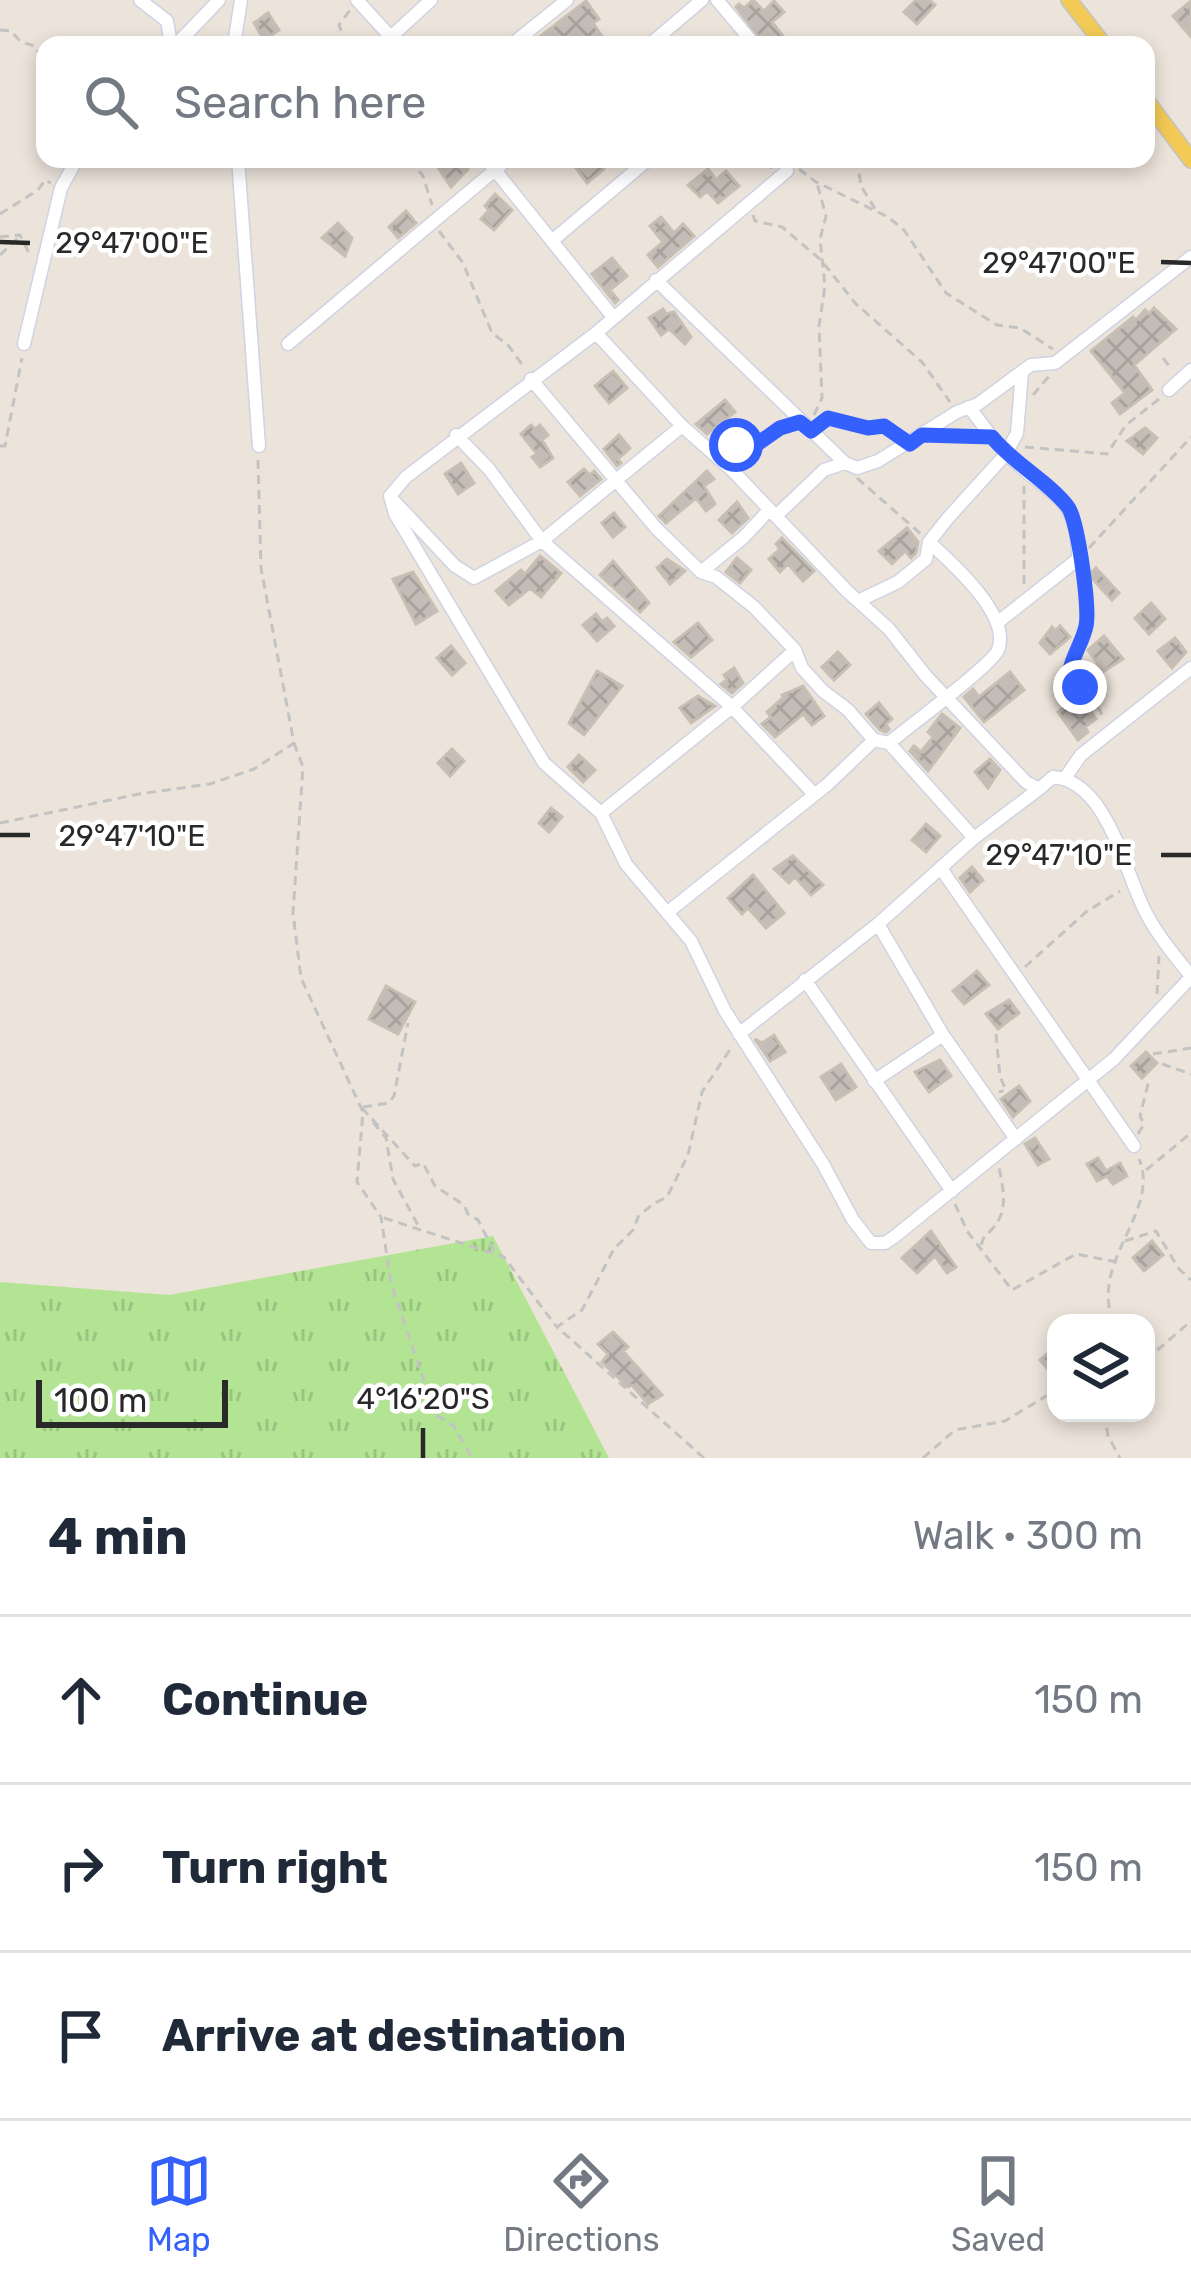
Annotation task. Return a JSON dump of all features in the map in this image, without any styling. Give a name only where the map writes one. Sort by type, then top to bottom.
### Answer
[{"type":"main road","points":[[1070,0],[1097,36]]},
{"type":"main road","points":[[1155,112],[1191,160]]},
{"type":"street","points":[[140,0],[167,21],[171,36]]},
{"type":"street","points":[[182,36],[219,0]]},
{"type":"street","points":[[235,36],[241,0]]},
{"type":"street","points":[[399,36],[431,0]]},
{"type":"street","points":[[522,36],[567,0]]},
{"type":"street","points":[[660,36],[702,0]]},
{"type":"street","points":[[717,0],[747,36]]},
{"type":"street","points":[[358,1],[391,36]]},
{"type":"street","points":[[24,344],[61,188],[72,168]]},
{"type":"street","points":[[239,168],[259,446]]},
{"type":"street","points":[[288,344],[436,221],[486,168]]},
{"type":"street","points":[[493,168],[613,317]]},
{"type":"street","points":[[554,240],[638,168]]},
{"type":"street","points":[[740,1034],[1053,777],[1081,788],[1109,826],[1134,887],[1191,977],[1156,1018],[1087,1081],[885,1243],[871,1243],[740,1034],[707,978],[692,940],[626,864],[601,813],[544,763],[390,504],[392,490],[457,435],[596,333],[790,168]]},
{"type":"street","points":[[656,280],[845,463],[857,468],[910,444],[1031,365],[1054,363],[1191,256]]},
{"type":"street","points":[[596,333],[682,426],[889,628],[1026,782],[1039,789]]},
{"type":"street","points":[[1169,390],[1191,370]]},
{"type":"street","points":[[858,601],[898,582],[926,559],[929,542],[1006,454],[1017,433],[1022,372]]},
{"type":"street","points":[[531,379],[615,483],[701,572],[716,577],[754,607],[795,650],[802,668],[874,740],[889,743],[974,838]]},
{"type":"street","points":[[963,410],[1066,505],[1079,527],[1078,559],[997,623]]},
{"type":"street","points":[[390,496],[466,576],[484,574],[542,541],[682,426]]},
{"type":"street","points":[[457,435],[489,469],[542,541],[732,707],[814,794]]},
{"type":"street","points":[[701,572],[824,470],[845,463]]},
{"type":"street","points":[[889,743],[996,656],[1000,644],[997,623],[986,602],[929,542]]},
{"type":"street","points":[[601,813],[795,650]]},
{"type":"street","points":[[1065,778],[1081,754],[1191,668]]},
{"type":"street","points":[[668,912],[874,740]]},
{"type":"street","points":[[942,870],[1133,1146]]},
{"type":"street","points":[[878,924],[944,1035],[1016,1139]]},
{"type":"street","points":[[805,980],[952,1191]]},
{"type":"street","points":[[874,1081],[944,1035]]},
{"type":"path","points":[[343,36],[339,25],[358,1]]},
{"type":"path","points":[[0,30],[36,48]]},
{"type":"path","points":[[415,168],[430,194],[441,238],[463,262],[493,334],[516,354],[531,379]]},
{"type":"path","points":[[790,168],[904,230],[946,293],[997,326],[1020,328],[1065,356]]},
{"type":"path","points":[[858,168],[861,186],[876,211]]},
{"type":"path","points":[[0,214],[38,190],[44,180],[61,188]]},
{"type":"path","points":[[806,426],[821,398],[819,326],[824,286],[820,239],[826,216],[816,182]]},
{"type":"path","points":[[747,202],[755,221],[782,227],[821,260],[856,304],[922,362],[963,410]]},
{"type":"path","points":[[20,235],[39,273]]},
{"type":"path","points":[[0,237],[20,235]]},
{"type":"path","points":[[0,255],[20,235]]},
{"type":"path","points":[[0,446],[5,446],[24,344]]},
{"type":"path","points":[[1022,447],[1107,454],[1126,425],[1169,390]]},
{"type":"path","points":[[715,455],[749,441],[757,444],[780,428],[828,418],[868,428],[884,426],[910,444]]},
{"type":"path","points":[[922,435],[992,437]]},
{"type":"path","points":[[1111,730],[1094,697],[1080,687],[1070,670],[1088,612],[1078,559],[1191,437]]},
{"type":"path","points":[[259,446],[262,568],[294,743],[304,767],[293,913],[301,978],[361,1107],[386,1138],[392,1179],[421,1229]]},
{"type":"path","points":[[845,463],[929,542]]},
{"type":"path","points":[[1024,470],[1024,599]]},
{"type":"path","points":[[0,823],[210,784],[254,769],[294,743]]},
{"type":"path","points":[[1012,976],[1086,912],[1134,887]]},
{"type":"path","points":[[1156,1018],[1161,936]]},
{"type":"path","points":[[361,1107],[389,1103],[394,1096],[408,1024]]},
{"type":"path","points":[[557,1327],[582,1310],[614,1249],[634,1229],[638,1217],[667,1197],[688,1155],[702,1092],[740,1034]]},
{"type":"path","points":[[996,1034],[1006,1090]]},
{"type":"path","points":[[1153,1054],[1191,1048]]},
{"type":"path","points":[[1162,1064],[1191,1074]]},
{"type":"path","points":[[1144,1172],[1133,1146],[1144,1124],[1140,1116],[1149,1080]]},
{"type":"path","points":[[361,1107],[357,1182],[381,1217],[391,1283],[435,1414],[454,1426],[472,1458]]},
{"type":"path","points":[[361,1107],[415,1166],[423,1163],[435,1186],[478,1220],[496,1255]]},
{"type":"path","points":[[1110,1314],[1108,1282],[1144,1172],[1191,1133]]},
{"type":"path","points":[[979,1248],[1003,1210],[999,1154]]},
{"type":"path","points":[[952,1191],[958,1214],[1012,1290],[1076,1254],[1117,1262]]},
{"type":"path","points":[[381,1217],[504,1257],[557,1327],[704,1458]]},
{"type":"path","points":[[1125,1241],[1156,1231],[1191,1280]]},
{"type":"path","points":[[1155,1352],[1191,1321]]},
{"type":"path","points":[[923,1458],[956,1430],[1005,1421],[1047,1395]]},
{"type":"path","points":[[1105,1422],[1120,1458]]},
{"type":"green space","points":[[493,1236],[609,1458],[0,1458],[0,1282],[169,1295]]},
{"type":"building","points":[[753,0],[764,11],[774,1],[784,12],[772,22],[783,36],[758,36],[736,7],[744,8]]},
{"type":"building","points":[[916,0],[935,5],[917,24],[904,12]]},
{"type":"building","points":[[586,1],[599,19],[593,23],[602,36],[541,36]]},
{"type":"building","points":[[1191,1],[1191,37],[1173,16]]},
{"type":"building","points":[[268,13],[279,30],[262,36],[254,23]]},
{"type":"building","points":[[467,168],[468,169],[451,187],[439,169]]},
{"type":"building","points":[[576,168],[603,168],[604,169],[587,183]]},
{"type":"building","points":[[708,169],[716,180],[726,171],[739,186],[718,203],[707,191],[700,197],[688,185]]},
{"type":"building","points":[[495,194],[512,210],[494,230],[481,219]]},
{"type":"building","points":[[406,211],[416,223],[398,238],[389,227]]},
{"type":"building","points":[[661,217],[674,233],[683,224],[694,236],[658,267],[648,255],[663,242],[650,226]]},
{"type":"building","points":[[338,223],[352,238],[345,256],[322,238]]},
{"type":"building","points":[[612,258],[627,276],[610,290],[618,300],[615,303],[592,274]]},
{"type":"building","points":[[1154,308],[1176,329],[1134,365],[1152,390],[1120,414],[1112,403],[1125,393],[1091,351],[1133,317],[1136,320]]},
{"type":"building","points":[[663,309],[666,314],[674,312],[691,337],[685,344],[669,329],[661,335],[649,318]]},
{"type":"building","points":[[613,371],[627,388],[609,403],[595,386]]},
{"type":"building","points":[[725,400],[735,412],[707,434],[696,424]]},
{"type":"building","points":[[531,425],[535,429],[540,425],[548,435],[542,440],[553,458],[540,467],[532,457],[537,454],[521,434]]},
{"type":"building","points":[[1145,428],[1157,438],[1143,454],[1127,441]]},
{"type":"building","points":[[619,435],[630,448],[617,466],[604,449]]},
{"type":"building","points":[[461,463],[474,483],[458,494],[445,474]]},
{"type":"building","points":[[584,469],[601,479],[580,496],[568,482]]},
{"type":"building","points":[[707,471],[714,479],[704,486],[715,504],[706,511],[696,498],[666,523],[659,516]]},
{"type":"building","points":[[737,502],[748,518],[732,533],[719,520]]},
{"type":"building","points":[[614,513],[625,527],[613,537],[602,523]]},
{"type":"building","points":[[907,528],[918,542],[916,553],[911,558],[905,551],[892,564],[879,551]]},
{"type":"building","points":[[782,538],[814,571],[803,581],[788,564],[780,572],[769,559],[780,549],[776,544]]},
{"type":"building","points":[[540,556],[561,573],[541,597],[530,588],[509,605],[496,591],[521,570],[525,574]]},
{"type":"building","points":[[737,558],[751,570],[740,583],[726,572]]},
{"type":"building","points":[[667,559],[685,571],[670,584],[657,568]]},
{"type":"building","points":[[613,561],[649,603],[640,612],[600,575]]},
{"type":"building","points":[[1096,568],[1119,593],[1112,600],[1089,575]]},
{"type":"building","points":[[413,572],[437,611],[416,624],[393,579]]},
{"type":"building","points":[[1151,603],[1165,619],[1149,634],[1135,618]]},
{"type":"building","points":[[596,614],[614,626],[597,641],[583,625]]},
{"type":"building","points":[[698,623],[712,640],[691,657],[674,642]]},
{"type":"building","points":[[1060,626],[1070,637],[1050,654],[1040,643],[1052,627],[1055,631]]},
{"type":"building","points":[[1104,636],[1123,659],[1103,672],[1088,650]]},
{"type":"building","points":[[1175,638],[1186,652],[1172,668],[1158,651]]},
{"type":"building","points":[[451,646],[465,663],[452,675],[437,658]]},
{"type":"building","points":[[838,652],[850,665],[834,680],[822,667]]},
{"type":"building","points":[[734,668],[743,683],[732,693],[721,684]]},
{"type":"building","points":[[597,671],[622,686],[584,735],[569,723]]},
{"type":"building","points":[[1010,672],[1024,690],[984,722],[964,697],[973,689],[979,697]]},
{"type":"building","points":[[803,686],[824,716],[812,725],[803,714],[775,737],[762,724],[771,717],[767,712],[782,695]]},
{"type":"building","points":[[698,696],[715,706],[691,723],[680,708]]},
{"type":"building","points":[[879,703],[892,719],[886,732],[866,714]]},
{"type":"building","points":[[1068,704],[1075,712],[1086,704],[1096,719],[1078,740],[1058,712]]},
{"type":"building","points":[[942,714],[960,728],[928,771],[910,751],[914,746],[921,752]]},
{"type":"building","points":[[452,749],[464,761],[450,776],[438,763]]},
{"type":"building","points":[[579,755],[595,770],[583,782],[568,767]]},
{"type":"building","points":[[990,759],[1000,770],[988,788],[975,772]]},
{"type":"building","points":[[551,808],[562,817],[549,832],[539,823]]},
{"type":"building","points":[[926,824],[940,836],[926,852],[912,840]]},
{"type":"building","points":[[793,856],[823,885],[811,895],[795,877],[789,883],[774,869]]},
{"type":"building","points":[[972,867],[983,880],[970,892],[960,878]]},
{"type":"building","points":[[753,875],[784,913],[766,928],[748,908],[742,914],[728,898]]},
{"type":"building","points":[[977,971],[989,985],[964,1004],[953,991]]},
{"type":"building","points":[[386,986],[415,1002],[398,1034],[369,1019]]},
{"type":"building","points":[[1009,1000],[1019,1013],[998,1029],[986,1014]]},
{"type":"building","points":[[774,1035],[785,1052],[770,1061],[755,1039],[762,1043]]},
{"type":"building","points":[[1146,1052],[1157,1063],[1142,1078],[1131,1066]]},
{"type":"building","points":[[940,1060],[951,1076],[929,1092],[915,1072]]},
{"type":"building","points":[[841,1064],[856,1087],[836,1100],[821,1077]]},
{"type":"building","points":[[1019,1086],[1030,1101],[1013,1117],[1001,1099]]},
{"type":"building","points":[[1035,1138],[1049,1159],[1038,1165],[1025,1144]]},
{"type":"building","points":[[1098,1158],[1106,1171],[1120,1163],[1127,1176],[1113,1184],[1107,1176],[1097,1181],[1087,1164]]},
{"type":"building","points":[[931,1231],[956,1267],[947,1273],[935,1256],[917,1273],[902,1258]]},
{"type":"building","points":[[1152,1241],[1163,1255],[1144,1271],[1133,1258]]},
{"type":"building","points":[[613,1332],[628,1347],[623,1351],[662,1395],[648,1404],[602,1362],[608,1354],[598,1344]]},
{"type":"route","points":[[736,445],[757,444],[780,428],[800,422],[811,431],[828,418],[868,428],[884,426],[910,444],[922,435],[992,437],[1066,505],[1079,527],[1078,559],[1088,612],[1070,670],[1080,687]]}]
